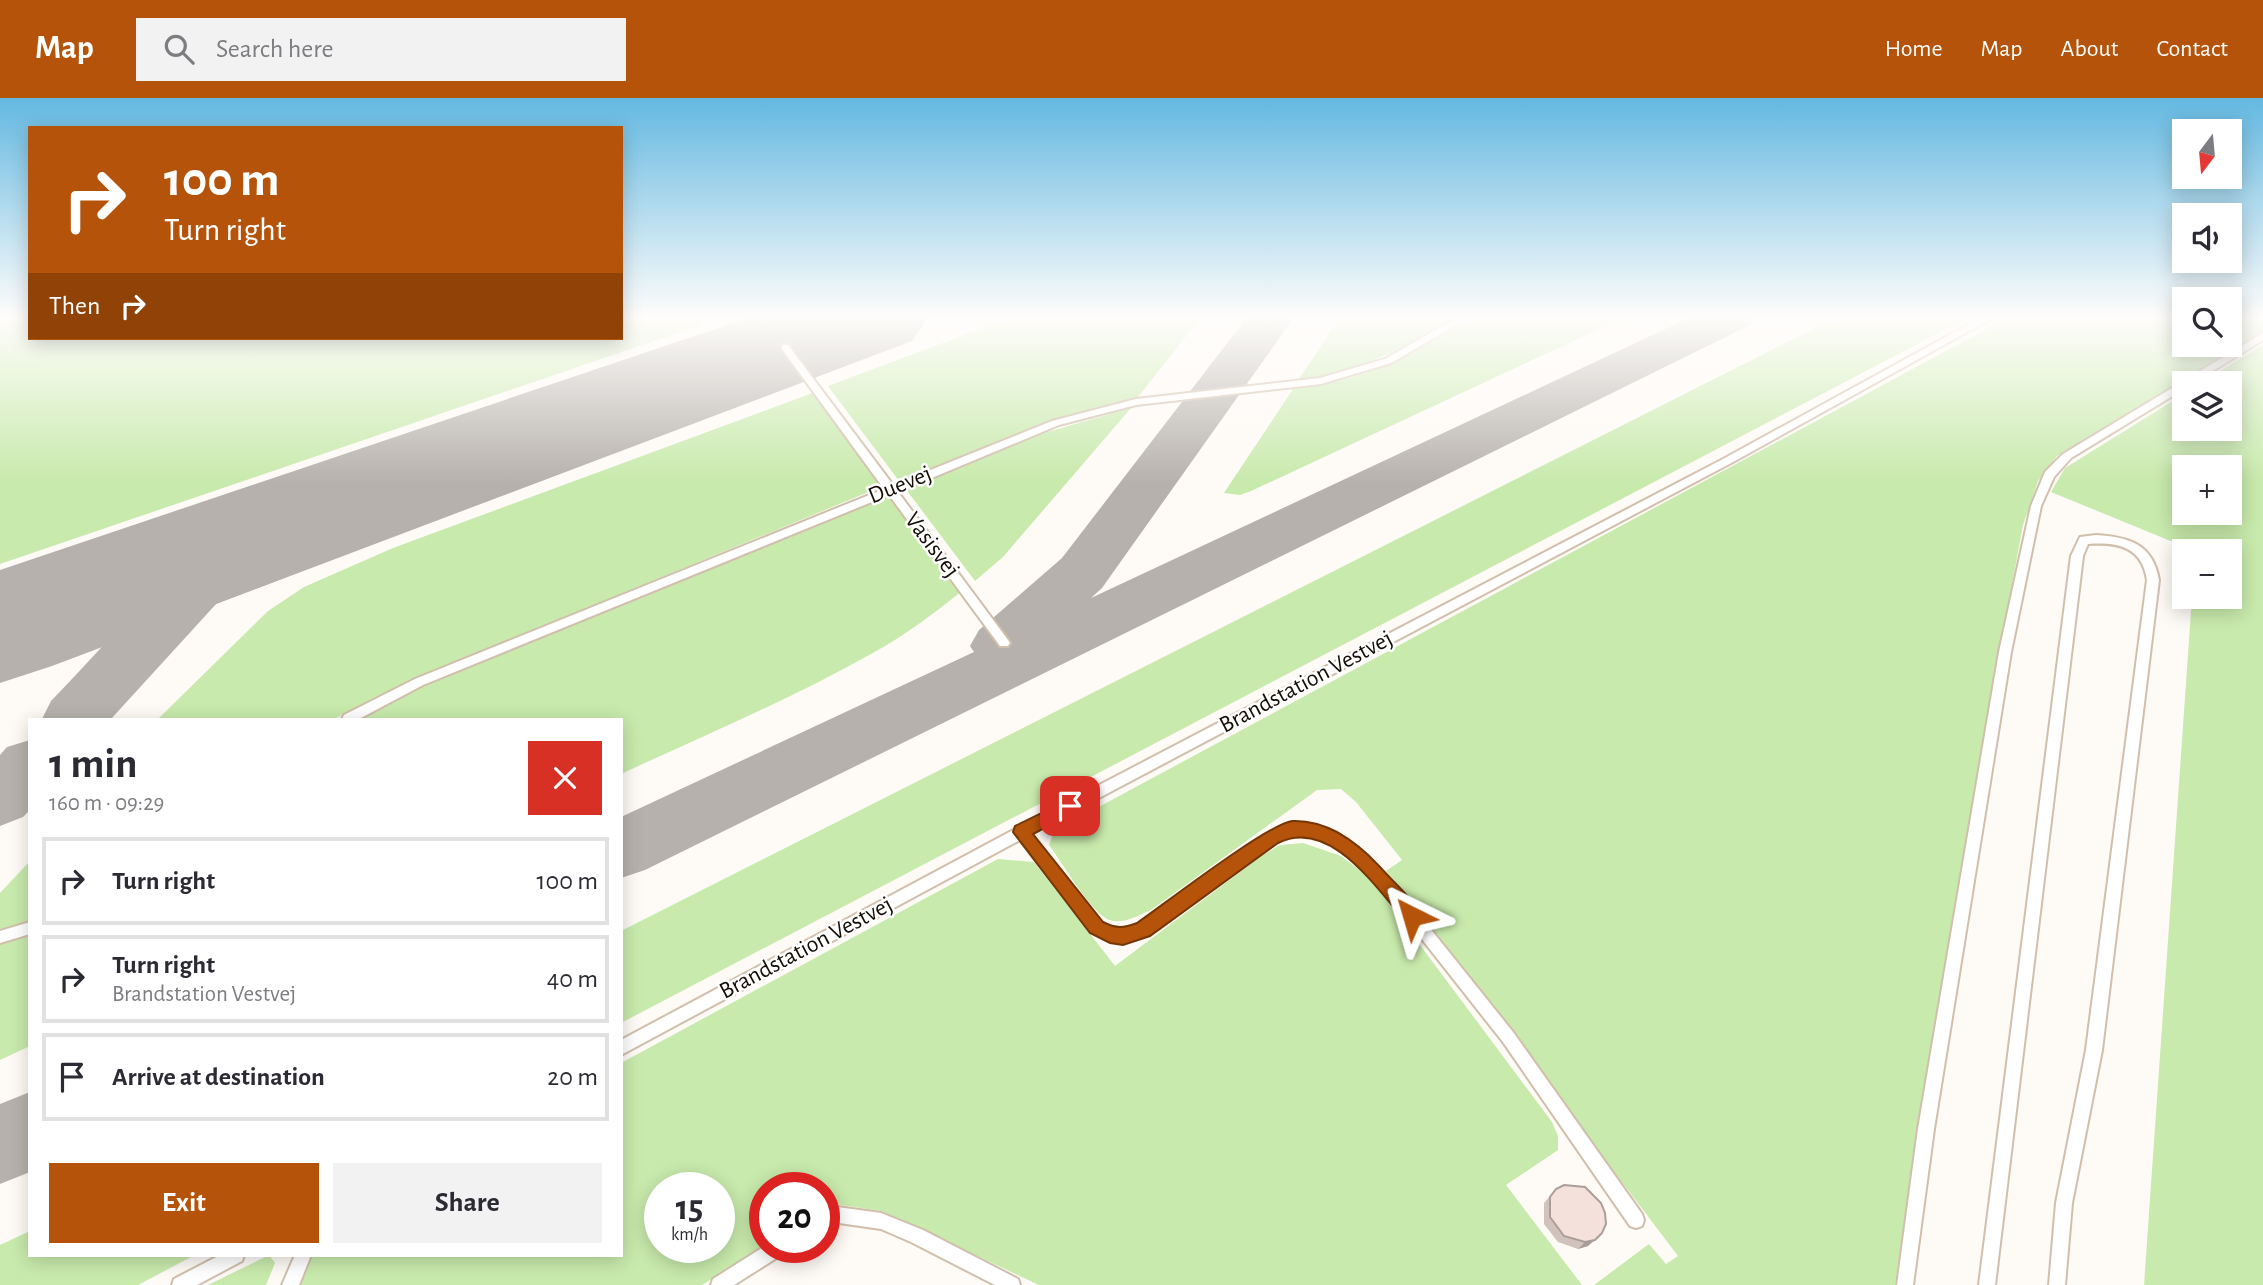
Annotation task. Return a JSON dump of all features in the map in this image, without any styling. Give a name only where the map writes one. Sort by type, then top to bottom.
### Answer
[{"type":"lane","name":"Vasisvej","points":[[803,371],[1004,643]]},
{"type":"lane","name":"Duevej","points":[[350,718],[419,682],[1000,444],[1097,410],[1136,402],[1321,381],[1356,371]]},
{"type":"lane","name":"Brandstation Vestvej","points":[[623,1047],[1021,832],[1729,460],[1891,371]]},
{"type":"lane","points":[[1905,1285],[1926,1129],[1970,848],[2005,652],[2036,506],[2049,475],[2067,456],[2205,371]]},
{"type":"lane","points":[[1987,1285],[2077,556],[2084,540],[2104,538],[2124,542],[2144,554],[2152,568],[2153,580],[2094,1050],[2064,1203],[2057,1285]]},
{"type":"lane","points":[[1021,832],[1096,928],[1110,935],[1123,937],[1143,930],[1272,838],[1291,828],[1331,836],[1362,859],[1396,896],[1483,1005],[1636,1220]]},
{"type":"lane","points":[[0,937],[28,929]]},
{"type":"lane","points":[[840,1215],[881,1221],[917,1236],[1012,1285]]},
{"type":"lane","points":[[180,1285],[232,1257]]},
{"type":"lane","points":[[290,1285],[302,1257]]},
{"type":"lane","points":[[719,1285],[753,1263]]},
{"type":"green space","points":[[0,371],[565,371],[0,564]]},
{"type":"green space","points":[[867,371],[1158,371],[1138,397],[1046,422],[899,481],[828,386]]},
{"type":"green space","points":[[1304,371],[1340,371],[1319,377],[1297,382]]},
{"type":"green space","points":[[1508,371],[1251,491],[1240,495],[1224,493],[1293,389],[1318,386],[1366,373]]},
{"type":"green space","points":[[1729,371],[1865,371],[623,1022],[623,930]]},
{"type":"green space","points":[[1908,371],[2172,371],[2172,387],[2057,456],[2038,481],[2023,525],[1979,764],[1915,1147],[1895,1285],[1594,1285],[1649,1244],[1666,1264],[1678,1256],[1386,871],[1402,860],[1356,802],[1341,789],[1317,790],[1151,910],[1125,920],[1109,920],[1093,907],[1049,845],[1054,831]]},
{"type":"green space","points":[[2242,371],[2263,371],[2263,1285],[2144,1285],[2191,609],[2242,609],[2242,539],[2172,539],[2172,542],[2051,492],[2065,468],[2172,401],[2172,441],[2242,441]]},
{"type":"green space","points":[[818,391],[888,484],[398,686],[336,718],[159,718],[268,611],[304,587],[393,548]]},
{"type":"green space","points":[[1131,408],[1003,557],[975,581],[905,488],[1037,435]]},
{"type":"green space","points":[[897,492],[967,587],[884,647],[779,701],[623,773],[623,718],[361,718],[413,690]]},
{"type":"green space","points":[[1303,843],[1341,856],[1370,878],[1552,1122],[1558,1136],[1558,1150],[1506,1185],[1582,1285],[1039,1285],[881,1211],[840,1205],[840,1172],[749,1172],[749,1256],[702,1285],[296,1285],[307,1257],[623,1257],[623,1062],[998,859],[1034,862],[1115,966],[1260,857],[1280,845]]},
{"type":"green space","points":[[28,863],[28,924],[0,931],[0,893]]},
{"type":"green space","points":[[28,936],[28,1047],[0,1060],[0,944]]},
{"type":"green space","points":[[28,1232],[28,1257],[191,1257],[138,1285],[0,1285],[0,1245]]},
{"type":"green space","points":[[265,1257],[270,1257],[275,1263],[266,1285],[208,1285]]},
{"type":"building","points":[[1564,1185],[1585,1187],[1601,1203],[1606,1224],[1595,1240],[1585,1242],[1564,1236],[1550,1217],[1550,1197],[1556,1189]]},
{"type":"taxiway","points":[[1000,646],[1082,573],[1231,371]]},
{"type":"taxiway","points":[[623,848],[1617,371]]},
{"type":"taxiway","points":[[74,718],[197,588],[248,549],[303,519]]},
{"type":"taxiway","points":[[0,798],[28,768]]},
{"type":"taxiway","points":[[0,1145],[28,1132]]},
{"type":"runway","points":[[0,627],[716,371]]},
{"type":"route","points":[[1070,806],[1021,832],[1096,928],[1110,935],[1123,937],[1138,933],[1272,838],[1291,828],[1331,836],[1362,859],[1412,916]]}]
